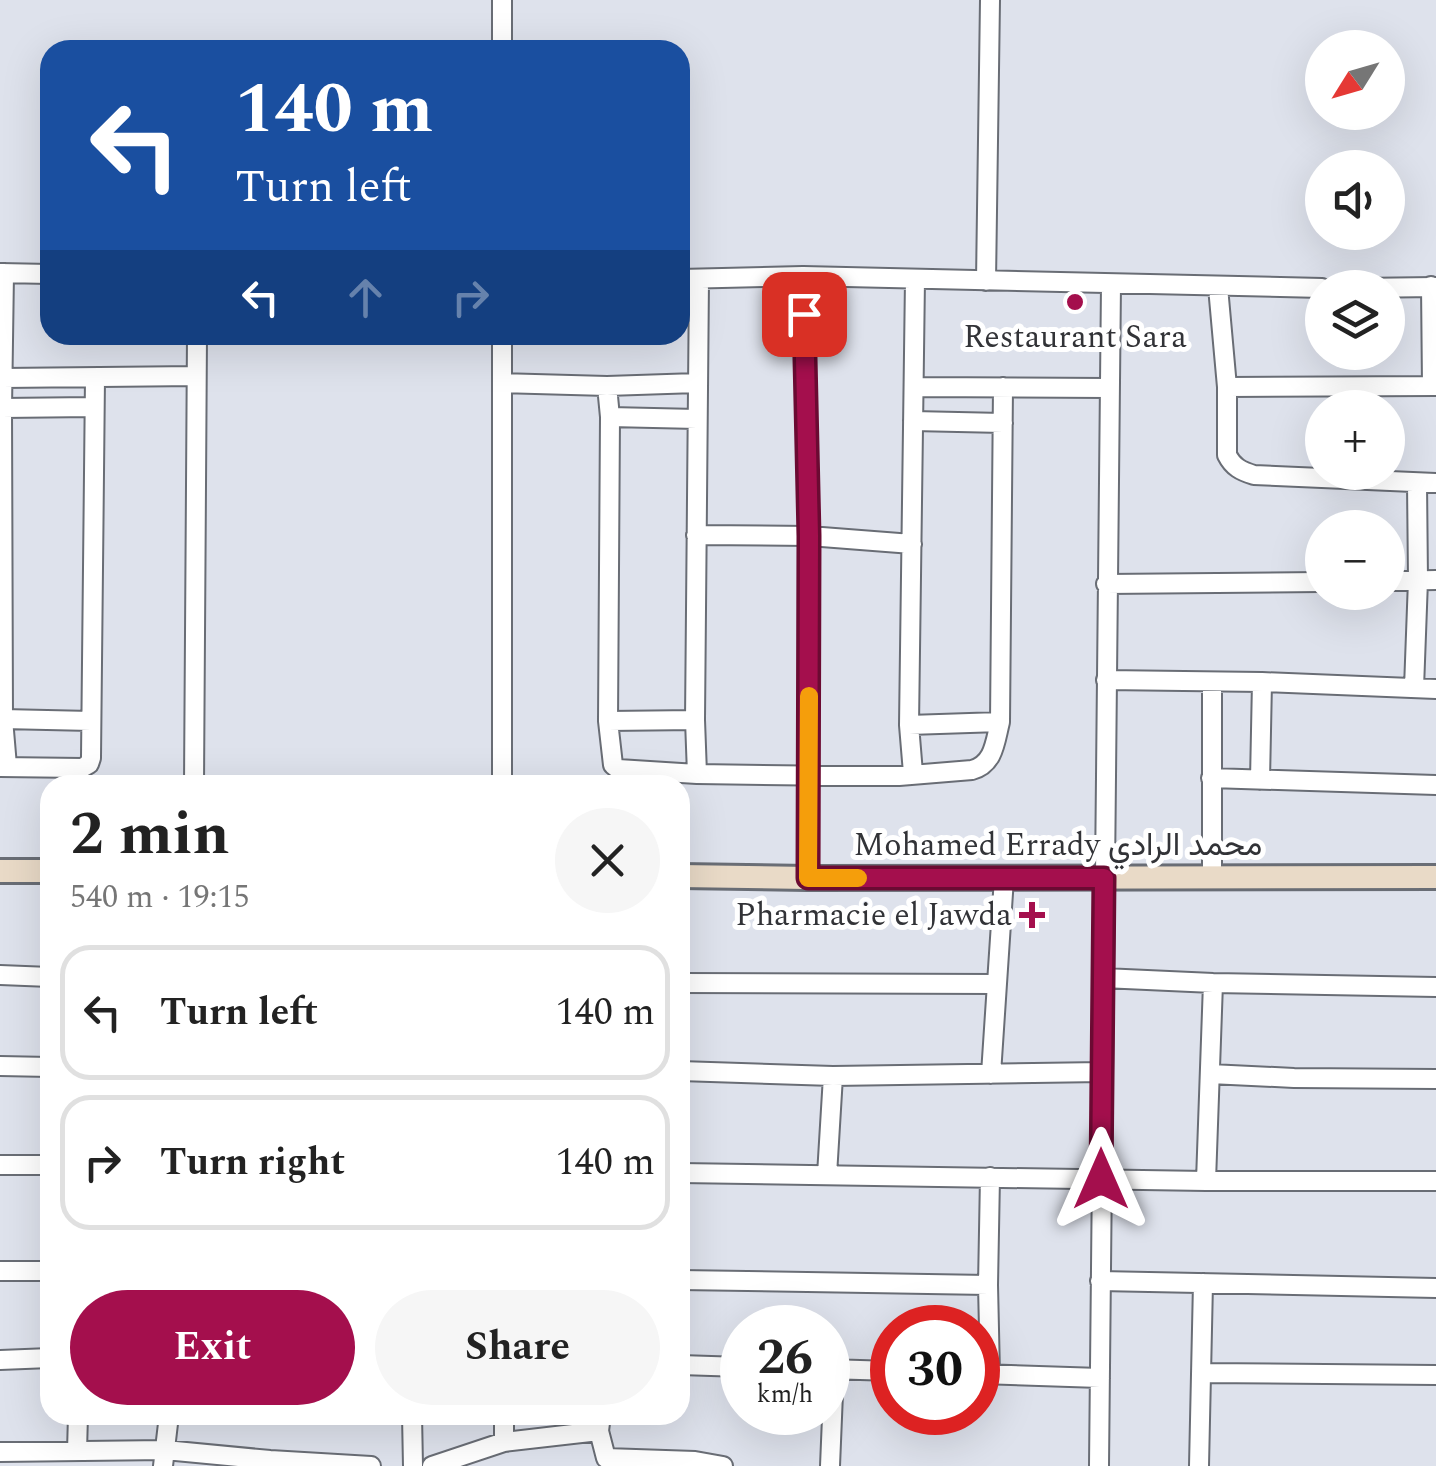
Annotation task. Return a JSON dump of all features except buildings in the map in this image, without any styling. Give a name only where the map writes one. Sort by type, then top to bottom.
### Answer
[{"type":"street","points":[[502,0],[502,40]]},
{"type":"street","points":[[986,281],[990,0]]},
{"type":"street","points":[[40,274],[2,273],[4,766],[82,768],[91,758],[95,378]]},
{"type":"street","points":[[802,276],[809,536],[808,878]]},
{"type":"street","points":[[697,774],[698,382],[690,279],[802,276],[1305,288]]},
{"type":"street","points":[[913,773],[909,725],[915,279]]},
{"type":"street","points":[[1099,1466],[1110,284]]},
{"type":"street","points":[[1218,286],[1228,454],[1232,464],[1254,475],[1426,483],[1427,580],[1414,688]]},
{"type":"street","points":[[1226,387],[1434,386],[1434,286],[1405,287]]},
{"type":"street","points":[[194,775],[196,345]]},
{"type":"street","points":[[502,345],[502,775]]},
{"type":"street","points":[[3,378],[196,376]]},
{"type":"street","points":[[502,384],[608,386],[698,382]]},
{"type":"street","points":[[608,386],[608,721],[616,768],[697,774],[899,776],[982,767],[989,761],[1000,722],[1003,387]]},
{"type":"street","points":[[914,387],[1108,388]]},
{"type":"street","points":[[2,408],[93,407]]},
{"type":"street","points":[[610,417],[697,419]]},
{"type":"street","points":[[913,421],[1003,423]]},
{"type":"street","points":[[696,536],[809,536],[912,544]]},
{"type":"street","points":[[1106,584],[1305,582]]},
{"type":"street","points":[[1106,680],[1436,689]]},
{"type":"street","points":[[1212,682],[1212,876]]},
{"type":"street","points":[[1260,780],[1262,682]]},
{"type":"street","points":[[3,720],[92,721]]},
{"type":"street","points":[[608,721],[695,720]]},
{"type":"street","points":[[909,725],[1000,722]]},
{"type":"street","points":[[1211,778],[1436,785]]},
{"type":"street","points":[[0,871],[40,871]]},
{"type":"street","name":"Mohamed Errady محمد الرادي","points":[[690,876],[1436,877]]},
{"type":"street","points":[[991,1074],[1004,878]]},
{"type":"street","points":[[0,975],[40,977]]},
{"type":"street","points":[[1103,978],[1436,987]]},
{"type":"street","points":[[690,982],[996,984]]},
{"type":"street","points":[[1206,1181],[1214,984]]},
{"type":"street","points":[[0,1066],[40,1067]]},
{"type":"street","points":[[690,1071],[833,1076],[1102,1072]]},
{"type":"street","points":[[1210,1074],[1436,1079]]},
{"type":"street","points":[[827,1175],[833,1076]]},
{"type":"street","points":[[0,1165],[40,1165]]},
{"type":"street","points":[[690,1173],[1206,1181],[1436,1180]]},
{"type":"street","points":[[987,1305],[990,1177]]},
{"type":"street","points":[[0,1271],[40,1270]]},
{"type":"street","points":[[690,1280],[988,1285]]},
{"type":"street","points":[[1100,1281],[1436,1288]]},
{"type":"street","points":[[1199,1466],[1204,1283]]},
{"type":"street","points":[[0,1360],[40,1358]]},
{"type":"street","points":[[690,1365],[720,1366]]},
{"type":"street","points":[[1201,1373],[1436,1375]]},
{"type":"street","points":[[1000,1375],[1100,1378]]},
{"type":"street","points":[[76,1451],[77,1425]]},
{"type":"street","points":[[164,1458],[168,1425]]},
{"type":"street","points":[[412,1425],[413,1466]]},
{"type":"street","points":[[504,1425],[504,1442]]},
{"type":"street","points":[[432,1466],[504,1442],[590,1425]]},
{"type":"street","points":[[600,1425],[606,1458],[695,1461],[722,1466]]},
{"type":"street","points":[[830,1435],[830,1466]]},
{"type":"street","points":[[0,1452],[76,1451],[371,1466]]},
{"type":"slow traffic","points":[[809,696],[808,878],[858,878]]},
{"type":"place","name":"Restaurant Sara","points":[[1075,302]]},
{"type":"place","name":"Pharmacie el Jawda","points":[[1032,915]]},
{"type":"route","points":[[804,314],[809,536],[808,878],[1104,878],[1101,1179]]}]
